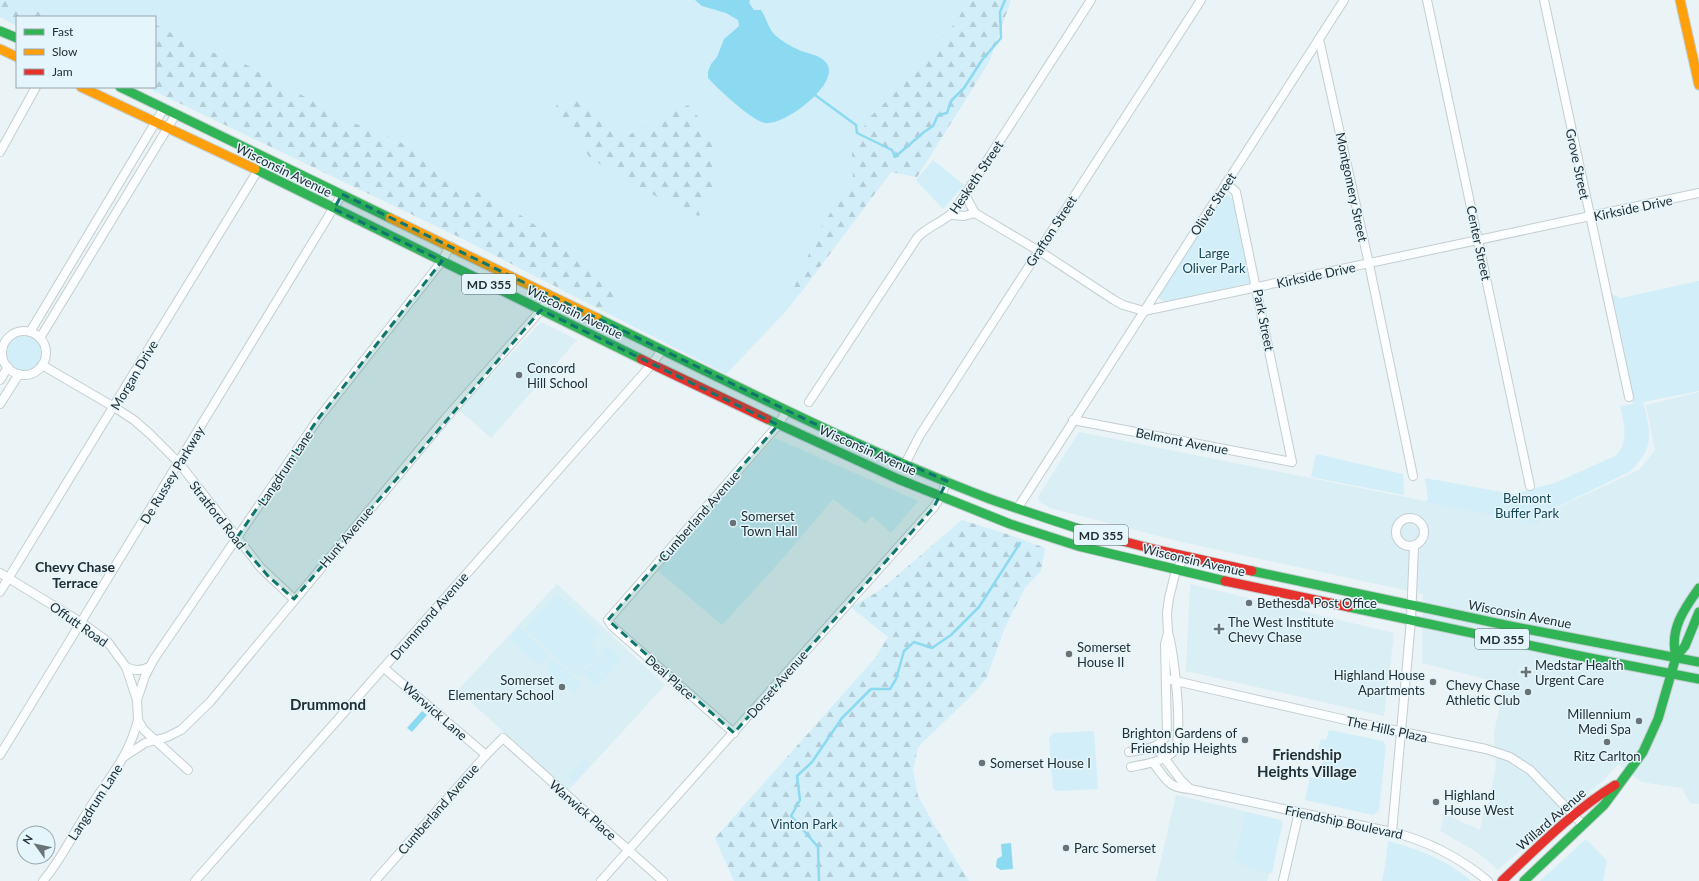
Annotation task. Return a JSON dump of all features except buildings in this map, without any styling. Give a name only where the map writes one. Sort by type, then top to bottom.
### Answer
[{"type":"main road","points":[[1680,0],[1699,85]]},
{"type":"main road","points":[[0,31],[16,38]]},
{"type":"main road","points":[[0,49],[16,57]]},
{"type":"main road","name":"Wisconsin Avenue","points":[[83,88],[258,171],[723,400],[941,496],[1050,538],[1176,570],[1410,620],[1699,679]]},
{"type":"main road","name":"Wisconsin Avenue","points":[[122,88],[787,410],[905,464],[1017,508],[1088,532],[1186,556],[1510,626],[1699,662]]},
{"type":"main road","points":[[1676,657],[1673,643],[1683,614],[1699,588]]},
{"type":"main road","points":[[1676,657],[1685,646],[1699,612]]},
{"type":"main road","points":[[1683,614],[1690,632]]},
{"type":"main road","name":"Willard Avenue","points":[[1524,881],[1604,805],[1638,760],[1651,737],[1661,711],[1676,657]]},
{"type":"main road","name":"Willard Avenue","points":[[1502,881],[1573,815],[1594,798],[1620,782]]},
{"type":"street","name":"Hesketh Street","points":[[809,402],[917,238],[922,233],[952,215],[1091,0]]},
{"type":"street","name":"Grafton Street","points":[[905,464],[920,435],[1201,0]]},
{"type":"street","name":"Oliver Street","points":[[1017,508],[1344,0]]},
{"type":"street","name":"Center Street","points":[[1427,0],[1530,486]]},
{"type":"street","name":"Grove Street","points":[[1544,0],[1629,397]]},
{"type":"street","name":"Montgomery Street","points":[[1319,39],[1413,476]]},
{"type":"street","points":[[0,152],[35,88]]},
{"type":"street","points":[[30,332],[92,231],[164,108]]},
{"type":"street","points":[[40,338],[176,114]]},
{"type":"street","name":"Morgan Drive","points":[[0,592],[266,157]]},
{"type":"street","name":"Park Street","points":[[1226,183],[1236,192],[1292,462]]},
{"type":"street","name":"Kirkside Drive","points":[[965,195],[976,213],[1114,300],[1123,305],[1144,311],[1699,193]]},
{"type":"street","name":"De Russey Parkway","points":[[0,755],[179,464],[342,194]]},
{"type":"street","points":[[952,215],[964,216],[976,213]]},
{"type":"street","points":[[92,231],[102,238]]},
{"type":"street","name":"Langdrum Lane","points":[[136,700],[149,667],[318,418],[442,261],[450,246]]},
{"type":"street","name":"Hunt Avenue","points":[[125,756],[138,747],[167,737],[181,730],[205,707],[224,686],[294,599],[445,418],[541,310],[550,296]]},
{"type":"street","points":[[18,332],[30,332],[40,338],[46,354],[42,365],[37,370],[31,374],[19,374],[8,367],[2,354],[6,341],[13,334],[18,332]]},
{"type":"street","points":[[0,335],[6,341]]},
{"type":"street","name":"Drummond Avenue","points":[[195,881],[652,364],[662,350]]},
{"type":"street","name":"Stratford Road","points":[[42,365],[114,407],[134,420],[150,434],[179,464],[236,539],[268,576],[294,599]]},
{"type":"street","points":[[0,380],[8,367]]},
{"type":"street","points":[[0,404],[19,374]]},
{"type":"street","name":"Cumberland Avenue","points":[[608,620],[778,425],[787,410]]},
{"type":"street","name":"Belmont Avenue","points":[[1073,420],[1292,462]]},
{"type":"street","name":"Dorset Avenue","points":[[601,881],[934,507],[941,496],[947,481]]},
{"type":"street","points":[[1392,832],[1410,620],[1414,546]]},
{"type":"street","points":[[1131,767],[1153,763],[1175,750],[1178,742],[1179,724],[1165,644],[1168,633],[1167,613],[1176,570],[1186,556]]},
{"type":"street","name":"Offutt Road","points":[[0,573],[82,623],[106,641],[126,667],[136,700],[138,720]]},
{"type":"street","name":"Deal Place","points":[[608,620],[612,626],[734,733]]},
{"type":"street","points":[[126,667],[142,670],[149,667]]},
{"type":"street","name":"Warwick Lane","points":[[384,668],[486,755]]},
{"type":"street","points":[[1129,752],[1156,747],[1164,740],[1167,734],[1171,680]]},
{"type":"street","name":"The Hills Plaza","points":[[1171,680],[1401,732],[1486,749],[1510,757],[1530,770],[1583,825]]},
{"type":"street","points":[[138,720],[144,730],[188,770]]},
{"type":"street","name":"Langdrum Lane","points":[[43,881],[125,756],[133,738],[138,720]]},
{"type":"street","name":"Cumberland Avenue","points":[[375,881],[486,755],[503,738]]},
{"type":"street","name":"Warwick Place","points":[[503,738],[663,881]]},
{"type":"street","points":[[1156,747],[1190,789]]},
{"type":"street","name":"Friendship Boulevard","points":[[1153,763],[1170,784],[1178,788],[1190,789],[1299,812],[1392,832],[1420,840],[1462,861],[1488,881]]},
{"type":"street","points":[[1282,881],[1299,812]]},
{"type":"highlighted area","points":[[342,194],[811,422],[947,481],[934,507],[734,733],[608,620],[778,425],[541,310],[294,599],[268,576],[236,539],[318,419],[442,261],[334,209]]},
{"type":"shaded area","name":"Concord Hill School","points":[[541,322],[577,340],[491,438],[459,410]]},
{"type":"shaded area","points":[[1699,392],[1699,804],[1690,803],[1682,788],[1641,782],[1618,764],[1604,780],[1576,802],[1498,870],[1477,852],[1440,831],[1444,814],[1480,830],[1485,805],[1488,806],[1496,767],[1494,733],[1505,684],[1422,663],[1423,594],[1182,542],[1050,508],[1040,502],[1038,497],[1079,432],[1425,501],[1533,519],[1639,470],[1655,450],[1646,405]]},
{"type":"shaded area","name":"Somerset Elementary School","points":[[557,584],[665,685],[568,791],[458,690]]},
{"type":"shaded area","points":[[1190,584],[1394,633],[1384,716],[1186,671]]},
{"type":"shaded area","points":[[1176,795],[1281,820],[1283,824],[1267,881],[1156,881]]},
{"type":"green space","points":[[0,0],[1011,0],[989,62],[917,177],[891,172],[787,310],[726,374],[459,237],[148,88],[156,88],[156,16],[16,16],[16,24]]},
{"type":"green space","points":[[0,0],[13,0],[26,8],[51,16],[16,16],[16,25],[0,17]]},
{"type":"green space","points":[[967,0],[1011,0],[989,62],[917,177],[891,172],[799,295],[793,290],[822,225],[853,181],[852,149],[869,118],[895,93],[923,58],[958,20]]},
{"type":"green space","points":[[156,25],[194,46],[243,63],[349,121],[396,140],[425,156],[456,186],[494,197],[545,232],[617,293],[608,313],[459,237],[148,88],[156,88]]},
{"type":"green space","points":[[577,101],[603,110],[612,130],[625,137],[688,105],[723,147],[715,158],[716,175],[714,193],[699,216],[673,206],[591,159],[577,141],[551,115],[558,103]]},
{"type":"green space","points":[[933,160],[964,185],[943,209],[916,180]]},
{"type":"green space","name":"Large Oliver Park","points":[[1223,195],[1228,195],[1233,200],[1250,283],[1167,302],[1161,300],[1158,296]]},
{"type":"green space","name":"Belmont Buffer Park","points":[[1699,281],[1699,391],[1643,402],[1648,423],[1649,440],[1643,455],[1629,472],[1540,515],[1540,524],[1426,502],[1428,499],[1425,478],[1512,494],[1555,483],[1617,455],[1621,449],[1624,437],[1624,425],[1620,406],[1633,404],[1611,294],[1621,298]]},
{"type":"green space","points":[[24,336],[36,341],[41,353],[36,365],[24,370],[12,365],[7,353],[12,341]]},
{"type":"green space","points":[[775,438],[918,501],[891,533],[872,516],[865,523],[833,499],[784,557],[722,625],[657,570]]},
{"type":"green space","points":[[1316,454],[1403,474],[1404,495],[1311,477]]},
{"type":"green space","name":"Vinton Park","points":[[962,520],[1045,548],[1041,571],[1025,588],[1005,627],[987,677],[976,691],[918,747],[913,770],[918,796],[969,881],[734,881],[715,838],[876,657],[888,637],[851,607],[879,591]]},
{"type":"green space","points":[[556,594],[600,633],[591,644],[599,651],[577,676],[525,629]]},
{"type":"green space","points":[[519,627],[535,644],[536,643],[549,655],[541,664],[537,663],[509,639]]},
{"type":"green space","points":[[607,645],[622,659],[614,667],[599,654]]},
{"type":"green space","points":[[598,655],[613,668],[606,677],[591,663]]},
{"type":"green space","points":[[554,659],[582,685],[574,694],[560,682],[564,677],[559,682],[545,669]]},
{"type":"green space","points":[[590,665],[605,678],[597,686],[582,673]]},
{"type":"green space","points":[[1329,730],[1383,741],[1386,746],[1379,810],[1373,815],[1305,800],[1310,777],[1319,779],[1325,751],[1318,750],[1321,739],[1326,740]]},
{"type":"green space","points":[[1094,731],[1098,789],[1056,791],[1053,789],[1049,738],[1054,733]]},
{"type":"green space","points":[[584,760],[589,764],[574,782],[569,777]]},
{"type":"green space","points":[[1246,812],[1282,823],[1272,873],[1251,869],[1235,860]]},
{"type":"green space","points":[[1586,839],[1607,861],[1603,881],[1540,881]]},
{"type":"green space","points":[[1388,841],[1432,856],[1452,867],[1471,881],[1382,881]]},
{"type":"water","points":[[695,0],[750,0],[749,3],[754,10],[761,10],[771,30],[783,42],[801,51],[821,58],[827,64],[829,72],[826,82],[808,102],[785,118],[774,122],[765,123],[752,117],[708,78],[708,72],[711,64],[717,57],[724,39],[739,26],[738,20],[726,13],[702,6]]},
{"type":"water","points":[[422,711],[427,715],[412,732],[407,728]]},
{"type":"water","points":[[1011,843],[1013,869],[1001,870],[996,867],[997,859],[1002,856],[1001,844]]},
{"type":"waterway","points":[[815,95],[856,125],[857,133],[892,150],[895,157],[933,126],[938,115],[947,113],[951,101],[964,88],[982,60],[1001,38],[1000,12],[1005,0]]},
{"type":"waterway","points":[[819,881],[818,847],[791,816],[800,800],[797,776],[812,762],[842,718],[871,689],[890,689],[896,679],[904,651],[914,642],[932,648],[951,635],[979,607],[1020,543]]},
{"type":"traffic: fast","points":[[0,31],[16,38]]},
{"type":"traffic: fast","points":[[122,88],[390,218]]},
{"type":"traffic: fast","points":[[255,169],[641,359]]},
{"type":"traffic: fast","points":[[597,318],[792,413],[890,458],[990,499],[1088,532]]},
{"type":"traffic: fast","points":[[767,419],[898,479],[1010,524],[1078,546],[1225,581]]},
{"type":"traffic: fast","points":[[1252,571],[1510,626],[1699,662]]},
{"type":"traffic: fast","points":[[1676,657],[1674,647],[1676,629],[1683,612],[1699,588]]},
{"type":"traffic: fast","points":[[1349,607],[1585,657],[1699,679]]},
{"type":"traffic: fast","points":[[1524,881],[1604,805],[1643,752],[1658,719],[1676,657],[1685,646],[1699,612]]},
{"type":"traffic: slow","points":[[1680,0],[1699,85]]},
{"type":"traffic: slow","points":[[0,49],[16,57]]},
{"type":"traffic: slow","points":[[83,88],[255,169]]},
{"type":"traffic: slow","points":[[390,218],[597,318]]},
{"type":"traffic: jam","points":[[641,359],[767,419]]},
{"type":"traffic: jam","points":[[1088,532],[1153,549],[1252,571]]},
{"type":"traffic: jam","points":[[1225,581],[1349,607]]},
{"type":"traffic: jam","points":[[1502,881],[1570,818],[1615,785]]},
{"type":"place","name":"Concord Hill School","points":[[519,375]]},
{"type":"place","name":"Somerset Town Hall","points":[[733,523]]},
{"type":"place","name":"Bethesda Post Office","points":[[1249,603]]},
{"type":"place","name":"The West Institute Chevy Chase","points":[[1219,629]]},
{"type":"place","name":"Somerset House II","points":[[1069,654]]},
{"type":"place","name":"Medstar Health Urgent Care","points":[[1526,672]]},
{"type":"place","name":"Highland House Apartments","points":[[1433,682]]},
{"type":"place","name":"Somerset Elementary School","points":[[562,687]]},
{"type":"place","name":"Chevy Chase Athletic Club","points":[[1528,692]]},
{"type":"place","name":"Millennium Medi Spa","points":[[1639,721]]},
{"type":"place","name":"Brighton Gardens of Friendship Heights","points":[[1245,740]]},
{"type":"place","name":"Ritz Carlton","points":[[1607,742]]},
{"type":"place","name":"Somerset House I","points":[[982,763]]},
{"type":"place","name":"Highland House West","points":[[1436,802]]},
{"type":"place","name":"Parc Somerset","points":[[1066,848]]},
{"type":"district","name":"Chevy Chase Terrace","points":[[75,574]]},
{"type":"district","name":"Drummond","points":[[328,704]]},
{"type":"district","name":"Friendship Heights Village","points":[[1307,762]]}]
